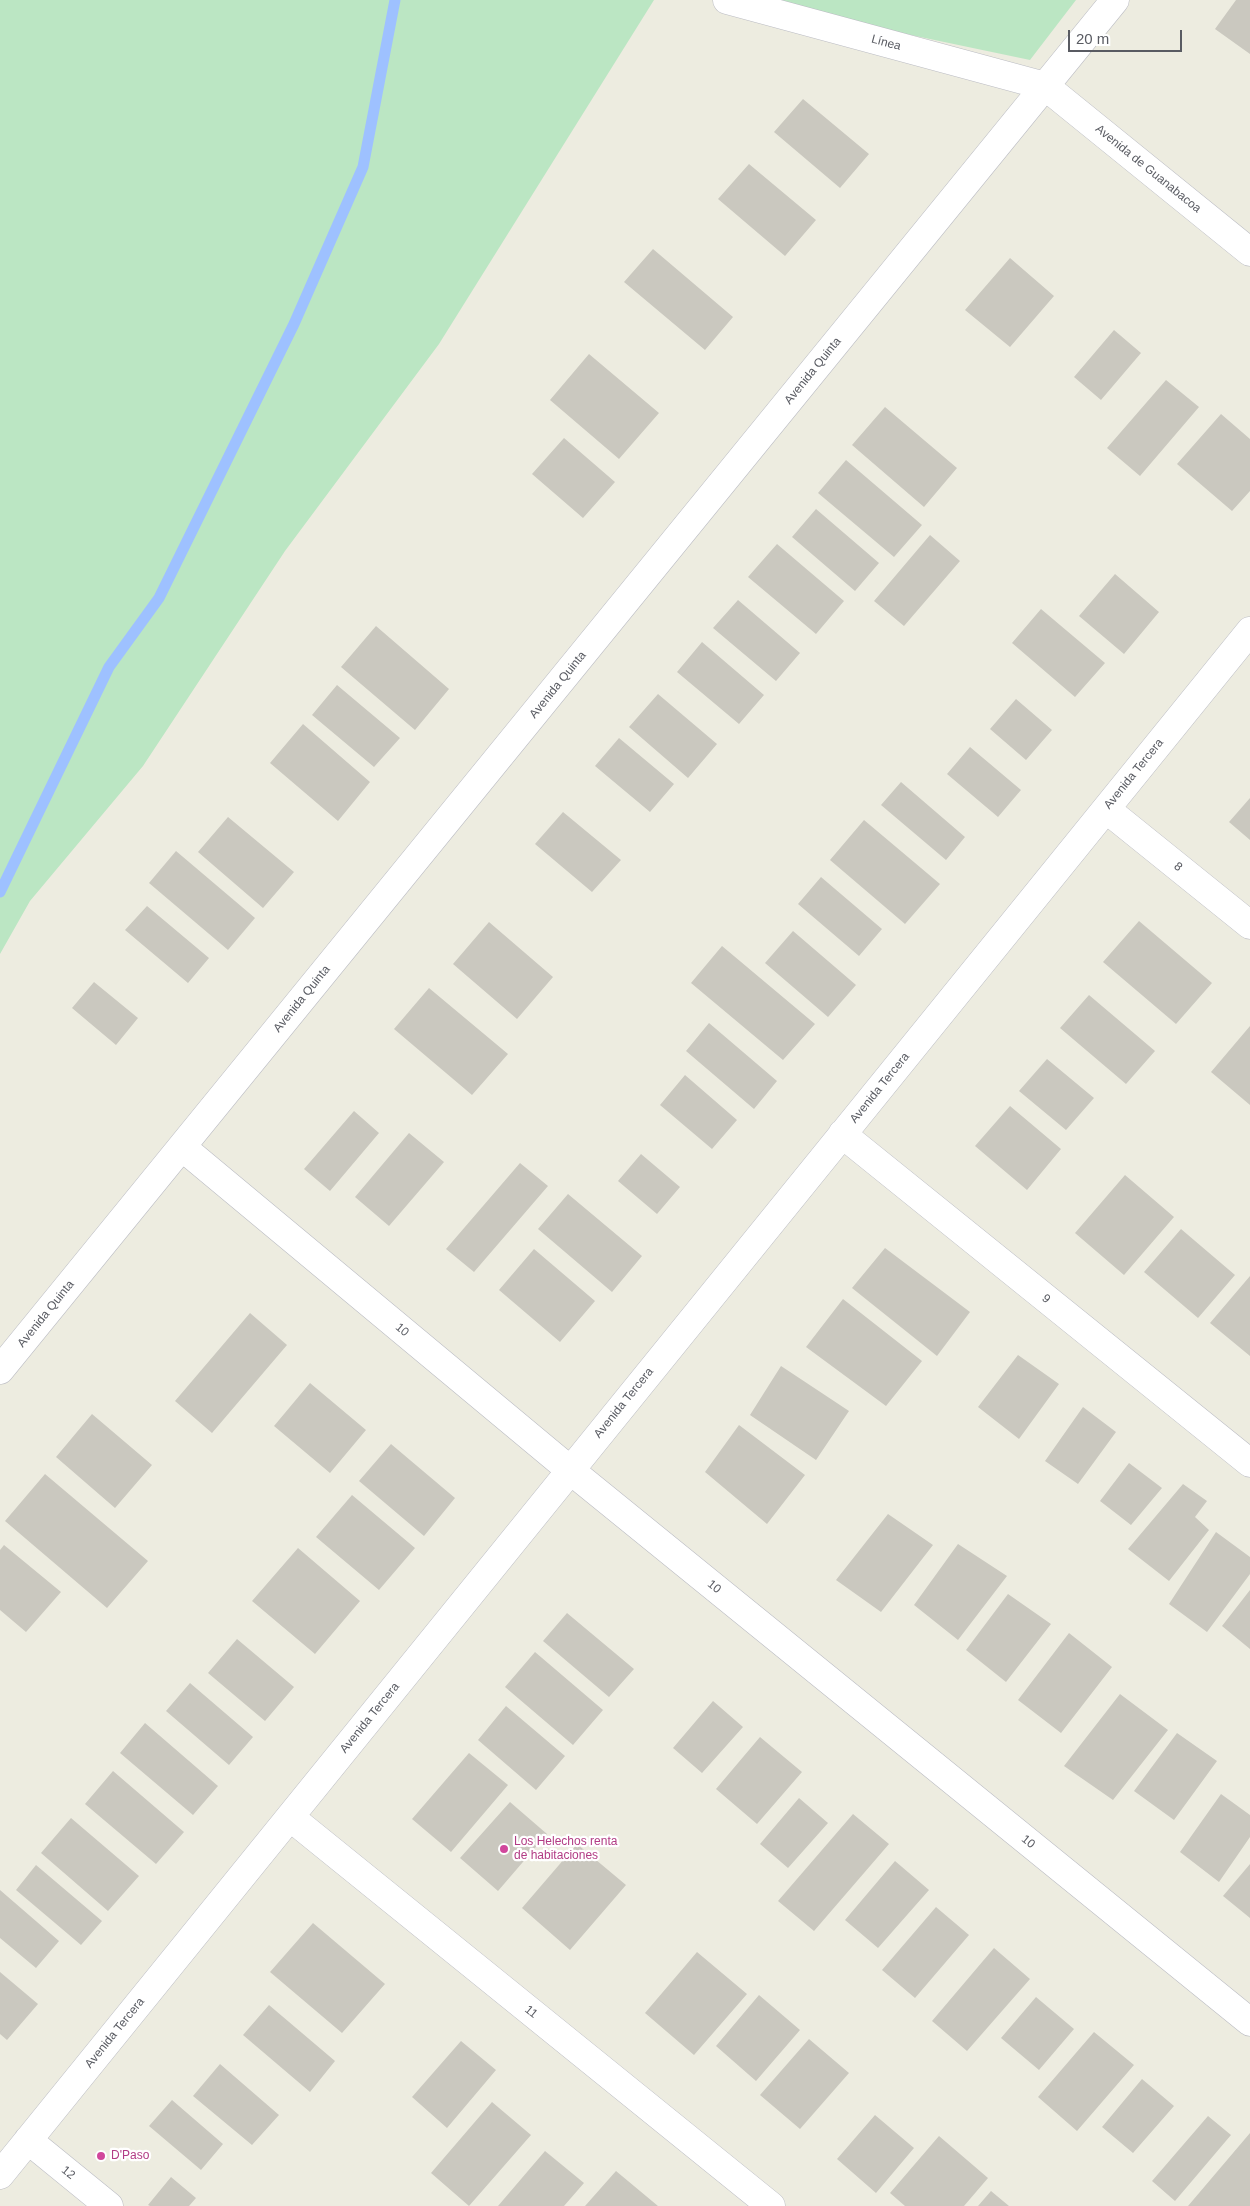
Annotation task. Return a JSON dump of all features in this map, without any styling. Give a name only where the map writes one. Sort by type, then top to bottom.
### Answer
[{"type":"street","name":"Línea","points":[[727,0],[1045,86]]},
{"type":"street","name":"Avenida Quinta","points":[[0,1370],[1115,0]]},
{"type":"street","name":"Avenida de Guanabacoa","points":[[1045,86],[1250,252]]},
{"type":"street","name":"Avenida Tercera","points":[[0,2176],[1250,631]]},
{"type":"street","name":"8","points":[[1106,809],[1250,925]]},
{"type":"street","name":"9","points":[[842,1134],[1250,1463]]},
{"type":"street","name":"10","points":[[182,1146],[570,1470],[1250,2022]]},
{"type":"street","name":"11","points":[[290,1817],[772,2206]]},
{"type":"street","name":"12","points":[[28,2140],[109,2206]]},
{"type":"green space","points":[[0,0],[654,0],[439,344],[285,551],[143,766],[30,901],[0,954]]},
{"type":"green space","points":[[744,0],[1076,0],[1030,60]]},
{"type":"building","points":[[1236,0],[1250,0],[1250,54],[1215,29]]},
{"type":"building","points":[[803,99],[869,154],[840,188],[774,132]]},
{"type":"building","points":[[749,164],[816,220],[785,256],[718,199]]},
{"type":"building","points":[[653,249],[733,317],[705,350],[624,282]]},
{"type":"building","points":[[1010,258],[1054,296],[1010,347],[965,310]]},
{"type":"building","points":[[1114,330],[1141,353],[1101,400],[1074,377]]},
{"type":"building","points":[[589,354],[659,413],[619,459],[550,400]]},
{"type":"building","points":[[1166,380],[1199,407],[1140,476],[1107,448]]},
{"type":"building","points":[[885,407],[957,468],[924,507],[852,445]]},
{"type":"building","points":[[1221,414],[1250,439],[1250,491],[1232,511],[1177,464]]},
{"type":"building","points":[[564,438],[615,482],[583,518],[532,474]]},
{"type":"building","points":[[846,460],[922,525],[894,557],[818,493]]},
{"type":"building","points":[[816,509],[879,563],[855,591],[792,537]]},
{"type":"building","points":[[930,535],[960,561],[904,626],[874,601]]},
{"type":"building","points":[[777,544],[844,601],[816,634],[748,577]]},
{"type":"building","points":[[1115,574],[1159,612],[1124,654],[1079,616]]},
{"type":"building","points":[[738,600],[800,653],[776,681],[713,628]]},
{"type":"building","points":[[1041,609],[1105,663],[1075,697],[1012,643]]},
{"type":"building","points":[[376,626],[449,689],[415,730],[341,667]]},
{"type":"building","points":[[702,642],[764,695],[739,724],[677,672]]},
{"type":"building","points":[[337,685],[400,738],[374,767],[312,715]]},
{"type":"building","points":[[658,694],[717,744],[688,778],[629,727]]},
{"type":"building","points":[[1016,699],[1052,730],[1026,760],[990,729]]},
{"type":"building","points":[[303,724],[370,782],[338,821],[270,763]]},
{"type":"building","points":[[619,738],[674,784],[650,812],[595,766]]},
{"type":"building","points":[[970,747],[1021,790],[998,817],[947,774]]},
{"type":"building","points":[[901,782],[965,837],[946,860],[881,805]]},
{"type":"building","points":[[1250,798],[1250,840],[1229,822]]},
{"type":"building","points":[[563,812],[621,860],[592,892],[535,844]]},
{"type":"building","points":[[228,817],[294,872],[263,908],[198,852]]},
{"type":"building","points":[[864,820],[940,884],[905,924],[830,860]]},
{"type":"building","points":[[176,851],[255,918],[228,950],[149,883]]},
{"type":"building","points":[[821,877],[882,929],[859,956],[798,904]]},
{"type":"building","points":[[147,906],[209,958],[188,983],[125,930]]},
{"type":"building","points":[[1139,921],[1212,983],[1176,1024],[1103,962]]},
{"type":"building","points":[[489,922],[553,977],[517,1019],[453,964]]},
{"type":"building","points":[[793,931],[856,985],[828,1017],[765,963]]},
{"type":"building","points":[[722,946],[815,1024],[783,1060],[691,983]]},
{"type":"building","points":[[94,982],[138,1018],[116,1045],[72,1008]]},
{"type":"building","points":[[429,988],[508,1054],[472,1095],[394,1029]]},
{"type":"building","points":[[1089,995],[1155,1051],[1126,1084],[1060,1028]]},
{"type":"building","points":[[709,1023],[777,1081],[754,1109],[686,1051]]},
{"type":"building","points":[[1250,1026],[1250,1105],[1211,1072]]},
{"type":"building","points":[[1047,1059],[1094,1098],[1066,1130],[1019,1091]]},
{"type":"building","points":[[685,1075],[737,1120],[712,1149],[660,1105]]},
{"type":"building","points":[[1010,1106],[1061,1149],[1027,1190],[975,1146]]},
{"type":"building","points":[[354,1111],[379,1133],[330,1191],[304,1169]]},
{"type":"building","points":[[409,1133],[444,1162],[389,1226],[355,1197]]},
{"type":"building","points":[[641,1154],[680,1187],[657,1214],[618,1181]]},
{"type":"building","points":[[520,1163],[548,1186],[474,1272],[446,1249]]},
{"type":"building","points":[[1125,1175],[1174,1217],[1124,1275],[1075,1233]]},
{"type":"building","points":[[568,1194],[642,1256],[612,1292],[538,1229]]},
{"type":"building","points":[[1181,1229],[1235,1275],[1198,1318],[1144,1272]]},
{"type":"building","points":[[885,1248],[970,1312],[937,1356],[852,1288]]},
{"type":"building","points":[[534,1249],[595,1301],[560,1342],[499,1290]]},
{"type":"building","points":[[1250,1276],[1250,1356],[1210,1323]]},
{"type":"building","points":[[843,1299],[922,1361],[886,1406],[806,1347]]},
{"type":"building","points":[[250,1313],[287,1345],[212,1433],[175,1401]]},
{"type":"building","points":[[1018,1355],[1059,1384],[1019,1439],[978,1407]]},
{"type":"building","points":[[781,1366],[849,1411],[816,1460],[750,1415]]},
{"type":"building","points":[[310,1383],[366,1430],[330,1473],[274,1426]]},
{"type":"building","points":[[1083,1407],[1116,1432],[1078,1484],[1045,1461]]},
{"type":"building","points":[[92,1414],[152,1465],[115,1508],[56,1457]]},
{"type":"building","points":[[739,1425],[805,1475],[767,1524],[705,1472]]},
{"type":"building","points":[[391,1444],[455,1498],[424,1536],[359,1481]]},
{"type":"building","points":[[1129,1463],[1162,1488],[1131,1525],[1100,1501]]},
{"type":"building","points":[[45,1474],[148,1561],[107,1608],[5,1521]]},
{"type":"building","points":[[1183,1484],[1207,1501],[1195,1517],[1209,1530],[1169,1581],[1128,1549]]},
{"type":"building","points":[[352,1495],[415,1548],[379,1590],[316,1537]]},
{"type":"building","points":[[888,1514],[933,1545],[881,1612],[836,1580]]},
{"type":"building","points":[[1216,1532],[1250,1557],[1250,1574],[1207,1632],[1169,1604]]},
{"type":"building","points":[[958,1544],[1007,1576],[958,1640],[914,1605]]},
{"type":"building","points":[[4,1545],[61,1592],[26,1632],[0,1610],[0,1550]]},
{"type":"building","points":[[298,1548],[360,1601],[315,1654],[252,1601]]},
{"type":"building","points":[[1250,1590],[1250,1649],[1222,1626]]},
{"type":"building","points":[[1008,1594],[1051,1624],[1006,1682],[966,1650]]},
{"type":"building","points":[[567,1613],[634,1669],[609,1697],[543,1641]]},
{"type":"building","points":[[1069,1633],[1112,1667],[1061,1733],[1018,1700]]},
{"type":"building","points":[[237,1639],[294,1687],[265,1721],[208,1673]]},
{"type":"building","points":[[535,1652],[603,1710],[573,1745],[505,1687]]},
{"type":"building","points":[[190,1683],[253,1737],[229,1765],[166,1711]]},
{"type":"building","points":[[1120,1694],[1168,1730],[1113,1800],[1064,1766]]},
{"type":"building","points":[[713,1701],[743,1727],[702,1773],[673,1748]]},
{"type":"building","points":[[506,1706],[565,1756],[536,1790],[478,1740]]},
{"type":"building","points":[[145,1723],[218,1786],[193,1815],[120,1753]]},
{"type":"building","points":[[1177,1733],[1217,1761],[1174,1820],[1134,1791]]},
{"type":"building","points":[[760,1737],[802,1772],[757,1824],[716,1789]]},
{"type":"building","points":[[469,1753],[508,1785],[451,1852],[412,1819]]},
{"type":"building","points":[[113,1771],[184,1832],[156,1864],[85,1804]]},
{"type":"building","points":[[1221,1794],[1250,1815],[1250,1837],[1219,1882],[1180,1852]]},
{"type":"building","points":[[799,1798],[828,1823],[788,1868],[760,1844]]},
{"type":"building","points":[[510,1802],[547,1834],[498,1891],[460,1858]]},
{"type":"building","points":[[853,1814],[889,1844],[814,1931],[778,1901]]},
{"type":"building","points":[[71,1818],[139,1876],[108,1911],[41,1853]]},
{"type":"building","points":[[577,1844],[626,1885],[570,1950],[522,1908]]},
{"type":"building","points":[[895,1861],[929,1890],[878,1948],[845,1920]]},
{"type":"building","points":[[1250,1864],[1250,1918],[1223,1896]]},
{"type":"building","points":[[36,1865],[102,1921],[81,1945],[16,1890]]},
{"type":"building","points":[[0,1890],[59,1941],[36,1968],[0,1938]]},
{"type":"building","points":[[936,1907],[969,1935],[915,1998],[882,1970]]},
{"type":"building","points":[[313,1923],[385,1984],[342,2033],[270,1972]]},
{"type":"building","points":[[994,1948],[1030,1979],[967,2051],[932,2021]]},
{"type":"building","points":[[697,1952],[747,1994],[694,2055],[645,2013]]},
{"type":"building","points":[[0,1972],[38,2004],[7,2040],[0,2034]]},
{"type":"building","points":[[759,1995],[800,2030],[756,2081],[716,2046]]},
{"type":"building","points":[[1036,1997],[1074,2029],[1039,2070],[1001,2038]]},
{"type":"building","points":[[269,2005],[335,2061],[310,2092],[243,2035]]},
{"type":"building","points":[[1094,2032],[1134,2065],[1077,2131],[1038,2097]]},
{"type":"building","points":[[809,2039],[849,2073],[800,2129],[760,2095]]},
{"type":"building","points":[[461,2041],[496,2070],[447,2128],[412,2097]]},
{"type":"building","points":[[220,2064],[279,2115],[252,2145],[193,2096]]},
{"type":"building","points":[[1142,2079],[1174,2106],[1133,2153],[1102,2127]]},
{"type":"building","points":[[172,2100],[223,2144],[201,2170],[149,2126]]},
{"type":"building","points":[[492,2102],[531,2135],[469,2206],[431,2173]]},
{"type":"building","points":[[875,2115],[914,2148],[876,2193],[837,2159]]},
{"type":"building","points":[[1208,2116],[1231,2135],[1175,2201],[1152,2181]]},
{"type":"building","points":[[1250,2133],[1250,2206],[1188,2206]]},
{"type":"building","points":[[939,2136],[988,2178],[964,2206],[905,2206],[890,2193]]},
{"type":"building","points":[[545,2151],[584,2183],[564,2206],[498,2206]]},
{"type":"building","points":[[616,2171],[658,2206],[585,2206]]},
{"type":"building","points":[[171,2177],[196,2198],[189,2206],[148,2205]]},
{"type":"building","points":[[991,2191],[1009,2206],[978,2206]]},
{"type":"waterway","points":[[0,892],[109,667],[159,598],[294,324],[363,167],[395,0]]},
{"type":"place","name":"Los Helechos renta de habitaciones","points":[[504,1849]]},
{"type":"place","name":"D'Paso","points":[[101,2156]]}]
